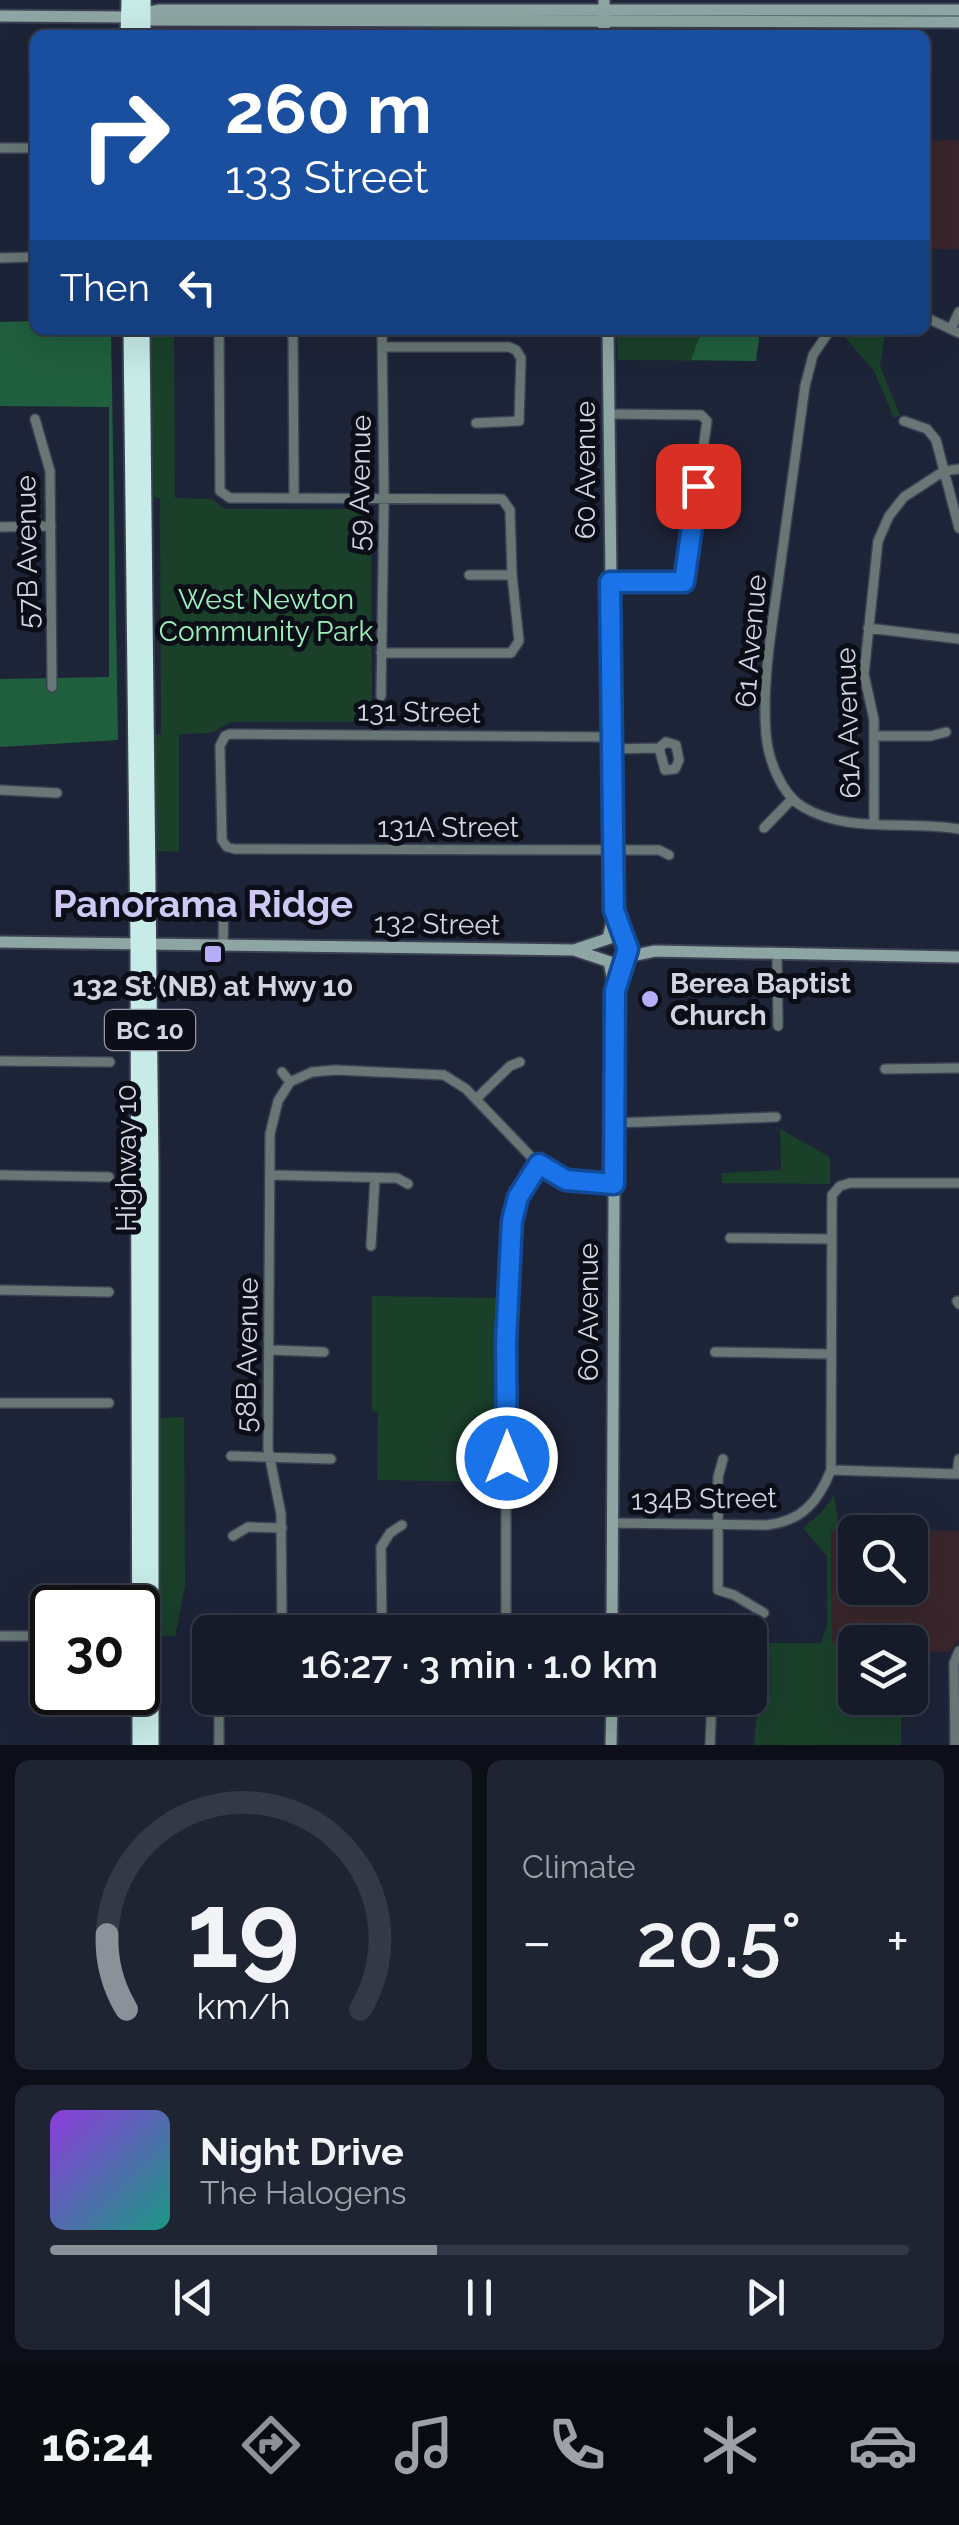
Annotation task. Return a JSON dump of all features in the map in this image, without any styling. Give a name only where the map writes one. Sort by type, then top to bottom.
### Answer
[{"type":"highway","name":"Highway 10","points":[[131,335],[144,945],[140,1745]]},
{"type":"highway","name":"Highway 10","points":[[142,335],[151,1745]]},
{"type":"main road","points":[[0,16],[302,11],[415,5],[604,17]]},
{"type":"main road","points":[[302,11],[371,28],[776,10],[959,10]]},
{"type":"main road","points":[[776,10],[959,22]]},
{"type":"main road","name":"60 Avenue","points":[[607,939],[614,910],[608,335]]},
{"type":"main road","name":"60 Avenue","points":[[614,910],[624,940]]},
{"type":"main road","points":[[655,951],[624,940],[607,939],[601,950],[606,960],[655,951],[959,957]]},
{"type":"main road","name":"132 Street","points":[[574,950],[607,939]]},
{"type":"main road","points":[[624,940],[628,949],[625,959]]},
{"type":"main road","name":"132 Street","points":[[0,942],[574,950],[606,960]]},
{"type":"main road","name":"60 Avenue","points":[[615,991],[625,959]]},
{"type":"main road","name":"60 Avenue","points":[[606,960],[615,991],[612,1615]]},
{"type":"main road","points":[[612,1715],[612,1745]]},
{"type":"street","points":[[0,148],[30,148]]},
{"type":"street","points":[[0,258],[30,257]]},
{"type":"street","points":[[930,319],[955,331],[959,312]]},
{"type":"street","points":[[219,335],[220,491],[230,498],[502,500],[510,510],[519,641],[511,653],[382,653]]},
{"type":"street","points":[[293,335],[294,498]]},
{"type":"street","name":"59 Avenue","points":[[381,696],[382,335]]},
{"type":"street","name":"61 Avenue","points":[[792,799],[776,771],[766,737],[767,678],[805,386],[812,355],[826,335]]},
{"type":"street","points":[[382,347],[516,350],[521,358],[519,421],[476,423]]},
{"type":"street","points":[[609,414],[702,415],[707,421],[684,582],[610,582]]},
{"type":"street","name":"57B Avenue","points":[[35,419],[50,471],[52,687]]},
{"type":"street","points":[[904,421],[926,429],[936,440],[959,528]]},
{"type":"street","points":[[944,471],[959,469]]},
{"type":"street","name":"61A Avenue","points":[[874,823],[874,720],[864,674],[878,541],[888,516],[904,497],[944,471]]},
{"type":"street","points":[[0,527],[52,526]]},
{"type":"street","points":[[469,575],[512,575]]},
{"type":"street","points":[[868,628],[959,638]]},
{"type":"street","points":[[874,736],[930,736],[946,732]]},
{"type":"street","name":"131 Street","points":[[226,847],[220,835],[220,746],[225,736],[314,733],[659,748]]},
{"type":"street","points":[[0,790],[57,793]]},
{"type":"street","points":[[764,828],[792,799],[832,820],[959,829]]},
{"type":"street","name":"131A Street","points":[[226,847],[658,850],[669,855]]},
{"type":"street","points":[[223,947],[224,898]]},
{"type":"street","points":[[778,954],[778,1026]]},
{"type":"street","points":[[0,1061],[110,1062]]},
{"type":"street","points":[[476,1099],[510,1066],[520,1062]]},
{"type":"street","points":[[885,1068],[959,1068]]},
{"type":"street","points":[[282,1072],[290,1082],[324,1071],[425,1072],[454,1079],[539,1164],[566,1180],[614,1184]]},
{"type":"street","name":"58B Avenue","points":[[282,1615],[282,1528],[269,1459],[271,1175],[272,1119],[290,1082]]},
{"type":"street","points":[[614,1123],[776,1118]]},
{"type":"street","points":[[506,1615],[506,1342],[512,1221],[518,1197],[539,1164]]},
{"type":"street","points":[[0,1175],[109,1178]]},
{"type":"street","points":[[271,1175],[397,1178],[408,1184]]},
{"type":"street","points":[[371,1246],[374,1178]]},
{"type":"street","points":[[959,1183],[840,1186],[832,1194],[830,1239],[831,1470],[956,1474],[959,1459]]},
{"type":"street","points":[[730,1238],[830,1239]]},
{"type":"street","points":[[0,1290],[110,1292]]},
{"type":"street","points":[[270,1350],[324,1352]]},
{"type":"street","points":[[715,1352],[830,1354]]},
{"type":"street","points":[[0,1402],[109,1403]]},
{"type":"street","points":[[231,1456],[331,1459]]},
{"type":"street","points":[[723,1459],[716,1525],[718,1590],[734,1594],[764,1613]]},
{"type":"street","name":"134B Street","points":[[612,1523],[783,1524],[814,1504],[831,1470]]},
{"type":"street","points":[[382,1615],[381,1546],[402,1525]]},
{"type":"street","points":[[233,1536],[248,1527],[282,1528]]},
{"type":"street","points":[[0,1636],[30,1636]]},
{"type":"street","points":[[955,1745],[954,1663],[958,1652]]},
{"type":"street","points":[[219,1715],[219,1745]]},
{"type":"street","points":[[710,1745],[711,1715]]},
{"type":"shaded area","points":[[959,140],[959,249],[930,249],[930,141]]},
{"type":"shaded area","points":[[831,1531],[838,1531],[838,1605],[928,1605],[928,1531],[959,1531],[959,1640],[949,1652],[928,1653],[928,1625],[838,1625],[838,1644],[832,1644]]},
{"type":"green space","points":[[30,321],[30,335],[111,335],[118,740],[0,747],[0,679],[109,677],[109,407],[0,406],[0,322]]},
{"type":"green space","name":"West Newton Community Park","points":[[149,335],[174,335],[175,498],[212,499],[225,509],[371,509],[372,722],[231,722],[211,733],[179,734],[179,852],[157,851],[155,735],[161,734],[160,498],[150,497]]},
{"type":"green space","points":[[616,335],[759,335],[756,361],[618,360]]},
{"type":"green space","points":[[759,335],[756,361],[691,360],[699,338]]},
{"type":"green space","points":[[842,335],[885,335],[880,366],[900,415],[894,418],[874,371]]},
{"type":"green space","points":[[780,1129],[830,1157],[830,1184],[722,1183],[722,1173],[781,1170]]},
{"type":"green space","points":[[372,1296],[497,1298],[496,1482],[377,1480],[378,1412],[372,1411]]},
{"type":"green space","points":[[184,1417],[185,1586],[175,1636],[160,1636],[160,1585],[155,1585],[157,1418]]},
{"type":"green space","points":[[834,1495],[838,1530],[831,1531],[832,1643],[838,1643],[838,1715],[901,1715],[901,1745],[754,1745],[756,1715],[767,1715],[767,1643],[821,1643],[827,1625],[827,1556],[803,1528]]},
{"type":"place","name":"132 St (NB) at Hwy 10","points":[[213,954]]},
{"type":"place","name":"Berea Baptist Church","points":[[650,999]]},
{"type":"district","name":"Panorama Ridge","points":[[203,903]]},
{"type":"route","points":[[507,1458],[506,1342],[512,1221],[518,1197],[539,1164],[558,1178],[614,1184],[615,991],[628,949],[614,910],[610,582],[684,582],[698,486]]}]
